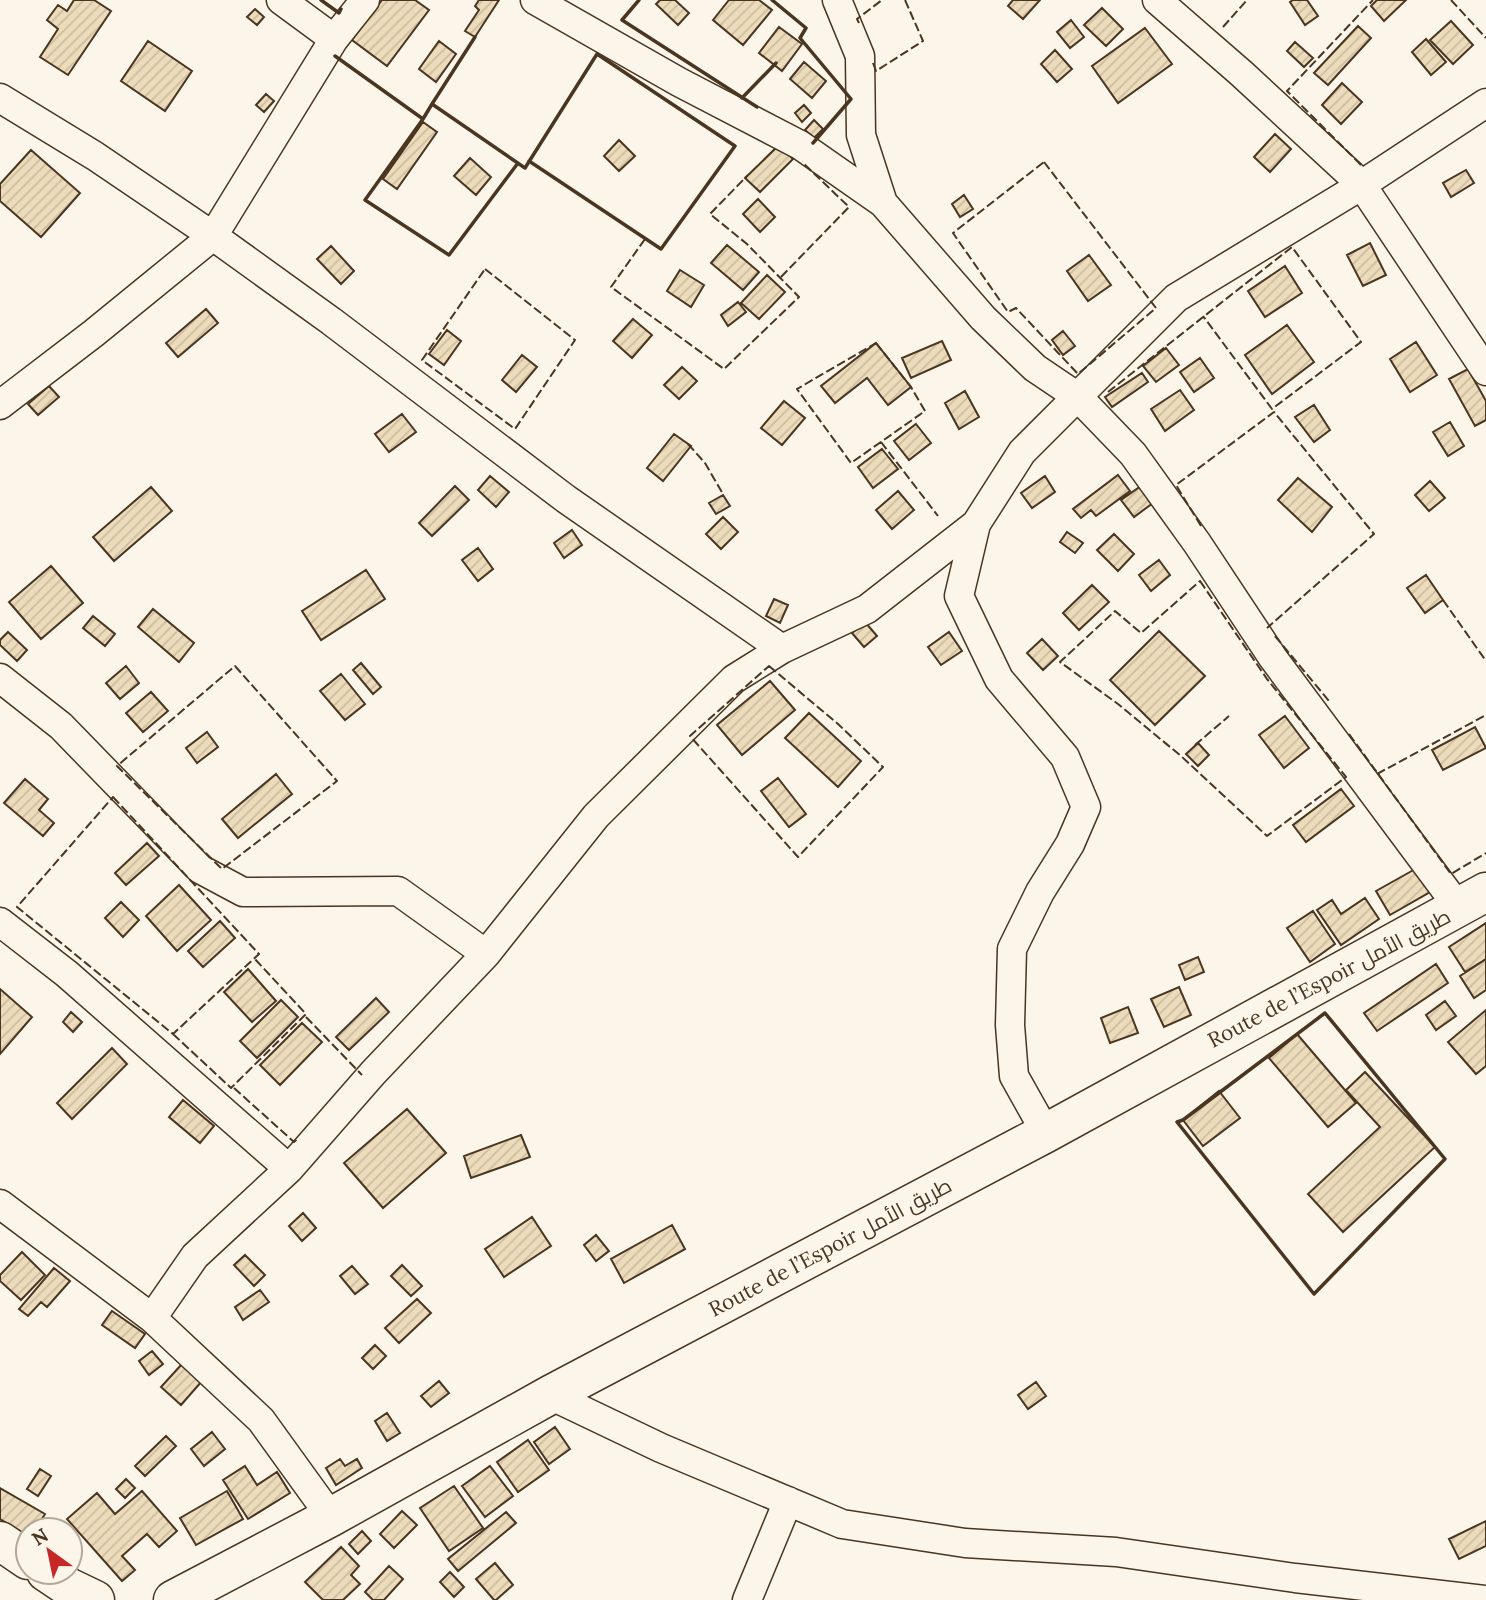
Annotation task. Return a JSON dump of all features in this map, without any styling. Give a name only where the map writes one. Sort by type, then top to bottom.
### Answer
[{"type":"main road","name":"Route de l’Espoir طريق الأمل","points":[[173,1600],[331,1517],[550,1395],[1046,1133],[1472,900]]},
{"type":"main road","points":[[67,1586],[95,1600]]},
{"type":"street","points":[[281,0],[334,39]]},
{"type":"street","points":[[0,405],[213,236],[334,39],[365,0]]},
{"type":"street","points":[[535,0],[680,82],[800,145],[883,203],[983,318],[1035,368],[1078,397],[1133,454],[1197,543],[1273,658],[1472,900]]},
{"type":"street","points":[[837,0],[860,56],[861,135],[883,203]]},
{"type":"street","points":[[1157,0],[1362,184],[1486,371]]},
{"type":"street","points":[[0,98],[95,156],[213,236],[331,321],[566,499],[782,649]]},
{"type":"street","points":[[152,1318],[195,1256],[289,1169],[373,1073],[486,954],[596,816],[734,679],[782,649],[867,609],[976,523],[1022,452],[1177,298],[1362,184],[1486,103]]},
{"type":"street","points":[[976,523],[959,596],[999,679],[1065,757],[1086,807],[1070,844],[1040,892],[1012,949],[1010,1025],[1014,1076],[1046,1133]]},
{"type":"street","points":[[0,678],[61,726],[200,869],[243,892],[398,891],[486,954]]},
{"type":"street","points":[[0,922],[67,974],[289,1169]]},
{"type":"street","points":[[0,1204],[152,1318],[261,1420],[331,1517]]},
{"type":"street","points":[[550,1395],[661,1448],[842,1524],[965,1543],[1116,1552],[1295,1578],[1485,1600]]},
{"type":"street","points":[[747,1600],[788,1501]]},
{"type":"building","points":[[74,0],[94,0],[111,11],[68,75],[40,57],[58,29],[47,20],[58,5],[67,11]]},
{"type":"building","points":[[382,0],[415,0],[429,10],[387,66],[352,40]]},
{"type":"building","points":[[479,0],[499,0],[475,37],[465,31],[479,10],[475,6]]},
{"type":"building","points":[[660,0],[675,0],[689,13],[678,25],[656,4]]},
{"type":"building","points":[[729,0],[759,0],[772,10],[743,45],[713,20]]},
{"type":"building","points":[[1013,0],[1040,0],[1023,19],[1008,6]]},
{"type":"building","points":[[1307,0],[1318,16],[1305,25],[1290,2]]},
{"type":"building","points":[[1377,0],[1406,0],[1384,21],[1371,6]]},
{"type":"building","points":[[1102,8],[1123,29],[1106,46],[1084,25]]},
{"type":"building","points":[[255,9],[264,17],[257,25],[247,17]]},
{"type":"building","points":[[1071,20],[1084,37],[1070,48],[1057,32]]},
{"type":"building","points":[[1451,21],[1473,45],[1453,64],[1430,40]]},
{"type":"building","points":[[1358,26],[1371,38],[1328,85],[1314,73]]},
{"type":"building","points":[[779,27],[802,44],[782,71],[759,53]]},
{"type":"building","points":[[1145,28],[1172,64],[1118,103],[1092,66]]},
{"type":"building","points":[[1426,39],[1446,62],[1431,75],[1412,52]]},
{"type":"building","points":[[148,41],[192,71],[165,111],[121,81]]},
{"type":"building","points":[[439,41],[456,54],[436,82],[419,69]]},
{"type":"building","points":[[1295,42],[1313,58],[1304,67],[1287,51]]},
{"type":"building","points":[[1055,50],[1072,69],[1057,82],[1041,64]]},
{"type":"building","points":[[804,62],[826,81],[812,98],[790,79]]},
{"type":"building","points":[[1342,83],[1362,102],[1341,124],[1322,105]]},
{"type":"building","points":[[266,94],[274,101],[264,112],[256,105]]},
{"type":"building","points":[[804,105],[811,113],[802,122],[795,113]]},
{"type":"building","points":[[814,120],[823,129],[814,138],[805,130]]},
{"type":"building","points":[[423,122],[437,132],[397,189],[383,179]]},
{"type":"building","points":[[1275,134],[1291,149],[1270,172],[1254,157]]},
{"type":"building","points":[[619,140],[635,156],[619,171],[604,156]]},
{"type":"building","points":[[779,145],[793,159],[760,192],[745,178]]},
{"type":"building","points":[[31,150],[80,193],[41,237],[0,201],[0,184]]},
{"type":"building","points":[[470,158],[491,177],[476,195],[454,176]]},
{"type":"building","points":[[1466,170],[1474,183],[1451,197],[1443,183]]},
{"type":"building","points":[[964,195],[973,209],[960,217],[952,204]]},
{"type":"building","points":[[758,199],[775,217],[760,232],[743,214]]},
{"type":"building","points":[[1370,243],[1386,275],[1363,286],[1347,255]]},
{"type":"building","points":[[727,245],[759,272],[743,290],[711,263]]},
{"type":"building","points":[[331,246],[354,271],[341,284],[317,259]]},
{"type":"building","points":[[1089,255],[1111,285],[1088,301],[1067,271]]},
{"type":"building","points":[[1285,266],[1302,293],[1265,317],[1248,291]]},
{"type":"building","points":[[680,270],[704,285],[691,307],[667,291]]},
{"type":"building","points":[[767,275],[785,292],[759,319],[741,303]]},
{"type":"building","points":[[738,302],[746,312],[728,326],[721,315]]},
{"type":"building","points":[[206,309],[218,323],[178,357],[166,343]]},
{"type":"building","points":[[633,319],[652,335],[632,358],[613,341]]},
{"type":"building","points":[[1287,325],[1314,362],[1272,394],[1245,355]]},
{"type":"building","points":[[447,330],[461,341],[444,365],[429,354]]},
{"type":"building","points":[[1063,331],[1075,346],[1063,355],[1052,340]]},
{"type":"building","points":[[942,341],[951,360],[911,378],[902,358]]},
{"type":"building","points":[[1416,342],[1437,375],[1410,392],[1390,359]]},
{"type":"building","points":[[876,343],[911,387],[888,405],[867,378],[835,403],[821,386]]},
{"type":"building","points":[[1166,348],[1179,365],[1156,382],[1143,366]]},
{"type":"building","points":[[522,355],[537,367],[516,392],[502,380]]},
{"type":"building","points":[[1200,358],[1214,378],[1194,392],[1180,372]]},
{"type":"building","points":[[682,367],[697,381],[679,399],[664,385]]},
{"type":"building","points":[[1468,369],[1486,401],[1486,420],[1475,426],[1449,379]]},
{"type":"building","points":[[1142,373],[1148,382],[1112,407],[1105,397]]},
{"type":"building","points":[[49,386],[59,397],[38,415],[28,404]]},
{"type":"building","points":[[1180,390],[1194,410],[1165,431],[1151,409]]},
{"type":"building","points":[[965,391],[979,417],[959,429],[945,403]]},
{"type":"building","points":[[784,401],[805,418],[782,445],[761,428]]},
{"type":"building","points":[[1314,405],[1330,430],[1314,442],[1295,417]]},
{"type":"building","points":[[402,414],[416,432],[389,452],[375,434]]},
{"type":"building","points":[[1450,422],[1464,446],[1448,456],[1433,432]]},
{"type":"building","points":[[916,424],[931,443],[909,460],[894,441]]},
{"type":"building","points":[[674,434],[691,446],[663,481],[647,468]]},
{"type":"building","points":[[882,449],[898,469],[873,488],[858,467]]},
{"type":"building","points":[[1118,475],[1130,491],[1096,516],[1091,510],[1081,518],[1073,509]]},
{"type":"building","points":[[490,476],[509,492],[496,507],[478,490]]},
{"type":"building","points":[[1045,476],[1055,492],[1032,508],[1021,493]]},
{"type":"building","points":[[1298,478],[1332,507],[1312,532],[1278,500]]},
{"type":"building","points":[[1430,481],[1445,498],[1429,511],[1415,495]]},
{"type":"building","points":[[455,486],[469,500],[432,536],[419,523]]},
{"type":"building","points":[[1141,486],[1153,503],[1134,517],[1121,500]]},
{"type":"building","points":[[151,487],[172,511],[114,561],[93,537]]},
{"type":"building","points":[[898,491],[914,510],[892,529],[876,510]]},
{"type":"building","points":[[723,495],[730,506],[716,514],[709,503]]},
{"type":"building","points":[[723,517],[738,532],[721,549],[706,534]]},
{"type":"building","points":[[572,530],[582,545],[564,558],[554,543]]},
{"type":"building","points":[[1067,532],[1083,543],[1075,553],[1060,542]]},
{"type":"building","points":[[1114,534],[1134,554],[1118,571],[1097,550]]},
{"type":"building","points":[[478,548],[493,569],[478,581],[462,560]]},
{"type":"building","points":[[1159,560],[1170,575],[1151,591],[1139,575]]},
{"type":"building","points":[[51,566],[83,603],[41,639],[9,602]]},
{"type":"building","points":[[366,570],[385,599],[321,640],[302,611]]},
{"type":"building","points":[[1426,575],[1443,600],[1425,613],[1407,588]]},
{"type":"building","points":[[1092,585],[1109,602],[1079,630],[1063,613]]},
{"type":"building","points":[[774,599],[788,605],[780,623],[766,616]]},
{"type":"building","points":[[153,609],[194,643],[179,662],[138,627]]},
{"type":"building","points":[[93,616],[115,634],[105,646],[83,628]]},
{"type":"building","points":[[865,622],[877,636],[864,647],[852,633]]},
{"type":"building","points":[[1159,631],[1205,676],[1155,725],[1110,680]]},
{"type":"building","points":[[8,632],[27,650],[17,661],[0,645],[0,640]]},
{"type":"building","points":[[949,632],[962,651],[941,665],[928,647]]},
{"type":"building","points":[[1042,639],[1058,656],[1043,670],[1027,653]]},
{"type":"building","points":[[361,663],[381,687],[373,694],[353,670]]},
{"type":"building","points":[[126,666],[139,683],[120,699],[106,683]]},
{"type":"building","points":[[341,674],[365,704],[345,720],[320,691]]},
{"type":"building","points":[[770,681],[795,710],[742,755],[717,725]]},
{"type":"building","points":[[151,692],[168,711],[143,732],[126,713]]},
{"type":"building","points":[[809,713],[861,761],[838,787],[785,738]]},
{"type":"building","points":[[1285,716],[1309,748],[1284,768],[1259,735]]},
{"type":"building","points":[[1475,727],[1486,748],[1443,770],[1432,750]]},
{"type":"building","points":[[207,732],[218,747],[197,763],[186,748]]},
{"type":"building","points":[[1198,743],[1209,755],[1198,766],[1186,754]]},
{"type":"building","points":[[276,774],[292,794],[238,838],[222,819]]},
{"type":"building","points":[[778,778],[806,814],[789,827],[761,791]]},
{"type":"building","points":[[25,779],[48,799],[39,810],[54,823],[43,836],[4,803]]},
{"type":"building","points":[[1341,789],[1354,806],[1306,842],[1293,825]]},
{"type":"building","points":[[147,843],[159,856],[126,885],[115,873]]},
{"type":"building","points":[[1417,868],[1430,892],[1390,915],[1376,891]]},
{"type":"building","points":[[179,885],[211,920],[177,951],[146,916]]},
{"type":"building","points":[[1365,898],[1379,919],[1341,945],[1317,910],[1332,900],[1341,914]]},
{"type":"building","points":[[121,902],[139,920],[123,937],[105,918]]},
{"type":"building","points":[[1313,911],[1335,944],[1310,962],[1287,928]]},
{"type":"building","points":[[220,921],[235,938],[203,967],[188,951]]},
{"type":"building","points":[[1486,923],[1486,959],[1465,972],[1449,947]]},
{"type":"building","points":[[1198,957],[1204,972],[1185,980],[1179,965]]},
{"type":"building","points":[[1486,959],[1486,990],[1474,998],[1460,976]]},
{"type":"building","points":[[1436,964],[1448,983],[1377,1031],[1364,1013]]},
{"type":"building","points":[[248,969],[276,1001],[252,1022],[224,992]]},
{"type":"building","points":[[1179,987],[1191,1015],[1164,1027],[1151,999]]},
{"type":"building","points":[[0,989],[32,1017],[0,1054]]},
{"type":"building","points":[[376,998],[389,1012],[349,1050],[336,1037]]},
{"type":"building","points":[[281,1000],[298,1017],[257,1058],[240,1041]]},
{"type":"building","points":[[1445,1001],[1456,1016],[1436,1030],[1426,1015]]},
{"type":"building","points":[[1128,1007],[1138,1033],[1110,1043],[1101,1018]]},
{"type":"building","points":[[1486,1010],[1486,1066],[1476,1074],[1448,1042]]},
{"type":"building","points":[[71,1012],[82,1022],[73,1032],[63,1022]]},
{"type":"building","points":[[302,1023],[322,1042],[280,1085],[260,1065]]},
{"type":"building","points":[[1297,1034],[1356,1103],[1328,1127],[1269,1058]]},
{"type":"building","points":[[112,1048],[127,1064],[72,1119],[57,1103]]},
{"type":"building","points":[[1365,1072],[1435,1147],[1343,1232],[1308,1194],[1380,1127],[1346,1090]]},
{"type":"building","points":[[1219,1091],[1240,1118],[1203,1146],[1183,1120]]},
{"type":"building","points":[[183,1100],[214,1126],[200,1143],[169,1117]]},
{"type":"building","points":[[407,1109],[446,1153],[383,1208],[344,1163]]},
{"type":"building","points":[[521,1135],[530,1157],[471,1178],[464,1156]]},
{"type":"building","points":[[303,1213],[316,1228],[302,1241],[289,1226]]},
{"type":"building","points":[[532,1217],[551,1246],[504,1277],[485,1249]]},
{"type":"building","points":[[672,1225],[685,1249],[624,1283],[611,1259]]},
{"type":"building","points":[[596,1235],[609,1251],[596,1261],[584,1245]]},
{"type":"building","points":[[22,1252],[45,1275],[21,1300],[0,1281],[0,1275]]},
{"type":"building","points":[[245,1255],[265,1275],[254,1286],[234,1265]]},
{"type":"building","points":[[402,1265],[422,1286],[411,1296],[391,1276]]},
{"type":"building","points":[[352,1266],[368,1284],[355,1294],[340,1276]]},
{"type":"building","points":[[54,1268],[70,1281],[47,1307],[41,1302],[28,1316],[19,1309]]},
{"type":"building","points":[[260,1290],[269,1302],[243,1320],[235,1307]]},
{"type":"building","points":[[417,1299],[431,1313],[399,1343],[385,1328]]},
{"type":"building","points":[[112,1311],[145,1334],[135,1348],[102,1325]]},
{"type":"building","points":[[375,1345],[386,1356],[373,1369],[362,1358]]},
{"type":"building","points":[[152,1351],[163,1364],[149,1375],[139,1361]]},
{"type":"building","points":[[182,1364],[202,1381],[181,1405],[161,1387]]},
{"type":"building","points":[[439,1381],[449,1393],[431,1407],[421,1396]]},
{"type":"building","points":[[1036,1382],[1046,1396],[1028,1409],[1018,1395]]},
{"type":"building","points":[[387,1413],[400,1433],[387,1441],[375,1421]]},
{"type":"building","points":[[555,1427],[570,1449],[549,1464],[534,1442]]},
{"type":"building","points":[[212,1432],[225,1449],[204,1466],[191,1449]]},
{"type":"building","points":[[166,1436],[176,1446],[145,1476],[135,1466]]},
{"type":"building","points":[[528,1440],[549,1470],[518,1492],[497,1462]]},
{"type":"building","points":[[340,1459],[345,1466],[357,1459],[362,1468],[336,1485],[326,1468]]},
{"type":"building","points":[[245,1466],[257,1485],[277,1472],[290,1493],[248,1519],[223,1480]]},
{"type":"building","points":[[490,1466],[513,1496],[485,1517],[462,1486]]},
{"type":"building","points":[[40,1469],[51,1476],[38,1496],[27,1489]]},
{"type":"building","points":[[126,1479],[135,1488],[125,1498],[116,1489]]},
{"type":"building","points":[[454,1486],[483,1528],[449,1551],[420,1508]]},
{"type":"building","points":[[0,1488],[45,1514],[14,1516],[14,1528],[0,1519]]},
{"type":"building","points":[[142,1491],[177,1531],[159,1547],[147,1534],[122,1556],[135,1570],[122,1581],[84,1538],[84,1516],[70,1516],[97,1493],[115,1514]]},
{"type":"building","points":[[227,1491],[243,1519],[196,1545],[180,1518]]},
{"type":"building","points":[[402,1511],[417,1525],[394,1548],[380,1534]]},
{"type":"building","points":[[506,1512],[516,1523],[458,1571],[448,1559]]},
{"type":"building","points":[[1486,1521],[1486,1546],[1459,1559],[1449,1539]]},
{"type":"building","points":[[362,1531],[371,1541],[358,1554],[349,1544]]},
{"type":"building","points":[[341,1547],[359,1566],[351,1575],[360,1584],[343,1600],[323,1600],[305,1582]]},
{"type":"building","points":[[495,1563],[513,1585],[494,1600],[476,1579]]},
{"type":"building","points":[[389,1566],[403,1579],[384,1600],[373,1600],[365,1592]]},
{"type":"building","points":[[450,1572],[464,1587],[454,1597],[440,1582]]},
{"type":"fence","points":[[859,23],[857,19],[882,0]]},
{"type":"fence","points":[[873,63],[876,71],[923,41],[905,0]]},
{"type":"fence","points":[[1223,27],[1247,0]]},
{"type":"fence","points":[[1361,165],[1287,91],[1373,0]]},
{"type":"fence","points":[[1451,0],[1486,38]]},
{"type":"fence","points":[[781,277],[849,207],[802,162]]},
{"type":"fence","points":[[1044,162],[1156,308],[1078,374],[1016,308],[1008,312],[953,233],[1044,162]]},
{"type":"fence","points":[[645,239],[611,287],[724,369],[799,297],[747,244],[710,214],[747,176]]},
{"type":"fence","points":[[1108,392],[1292,247],[1361,342],[1272,409],[1203,316]]},
{"type":"fence","points":[[485,269],[575,340],[515,429],[422,360],[485,269]]},
{"type":"fence","points":[[876,343],[911,387],[925,411],[851,463],[797,389],[876,343]]},
{"type":"fence","points":[[1201,526],[1176,485],[1274,412],[1374,534],[1267,628]]},
{"type":"fence","points":[[881,442],[938,516]]},
{"type":"fence","points":[[688,444],[705,463],[723,494]]},
{"type":"fence","points":[[1200,581],[1267,679],[1346,777],[1267,836],[1181,756],[1118,704],[1060,662],[1115,611],[1141,633],[1200,581]]},
{"type":"fence","points":[[1443,600],[1486,661]]},
{"type":"fence","points":[[1275,636],[1329,701]]},
{"type":"fence","points":[[235,666],[337,781],[222,869],[117,766],[235,666]]},
{"type":"fence","points":[[769,666],[838,724],[883,767],[798,857],[690,736],[769,666]]},
{"type":"fence","points":[[1377,774],[1486,715]]},
{"type":"fence","points":[[1195,745],[1229,716]]},
{"type":"fence","points":[[1349,734],[1451,874],[1486,853]]},
{"type":"fence","points":[[113,797],[259,954],[173,1034],[17,907],[113,797]]},
{"type":"fence","points":[[173,1034],[231,1088],[306,1014],[254,958]]},
{"type":"fence","points":[[306,1017],[362,1075]]},
{"type":"fence","points":[[234,1088],[294,1142],[298,1138]]},
{"type":"wall","points":[[321,0],[339,13],[341,9]]},
{"type":"wall","points":[[639,0],[622,20],[757,107]]},
{"type":"wall","points":[[772,0],[806,28],[800,38],[851,99],[813,143]]},
{"type":"wall","points":[[432,104],[475,37]]},
{"type":"wall","points":[[335,56],[423,119],[432,104],[525,168],[597,54],[735,146],[661,249],[529,161]]},
{"type":"wall","points":[[742,98],[776,63]]},
{"type":"wall","points":[[423,119],[365,200],[449,255],[518,163]]},
{"type":"wall","points":[[1325,1013],[1445,1159],[1314,1294],[1177,1122],[1325,1013]]}]
